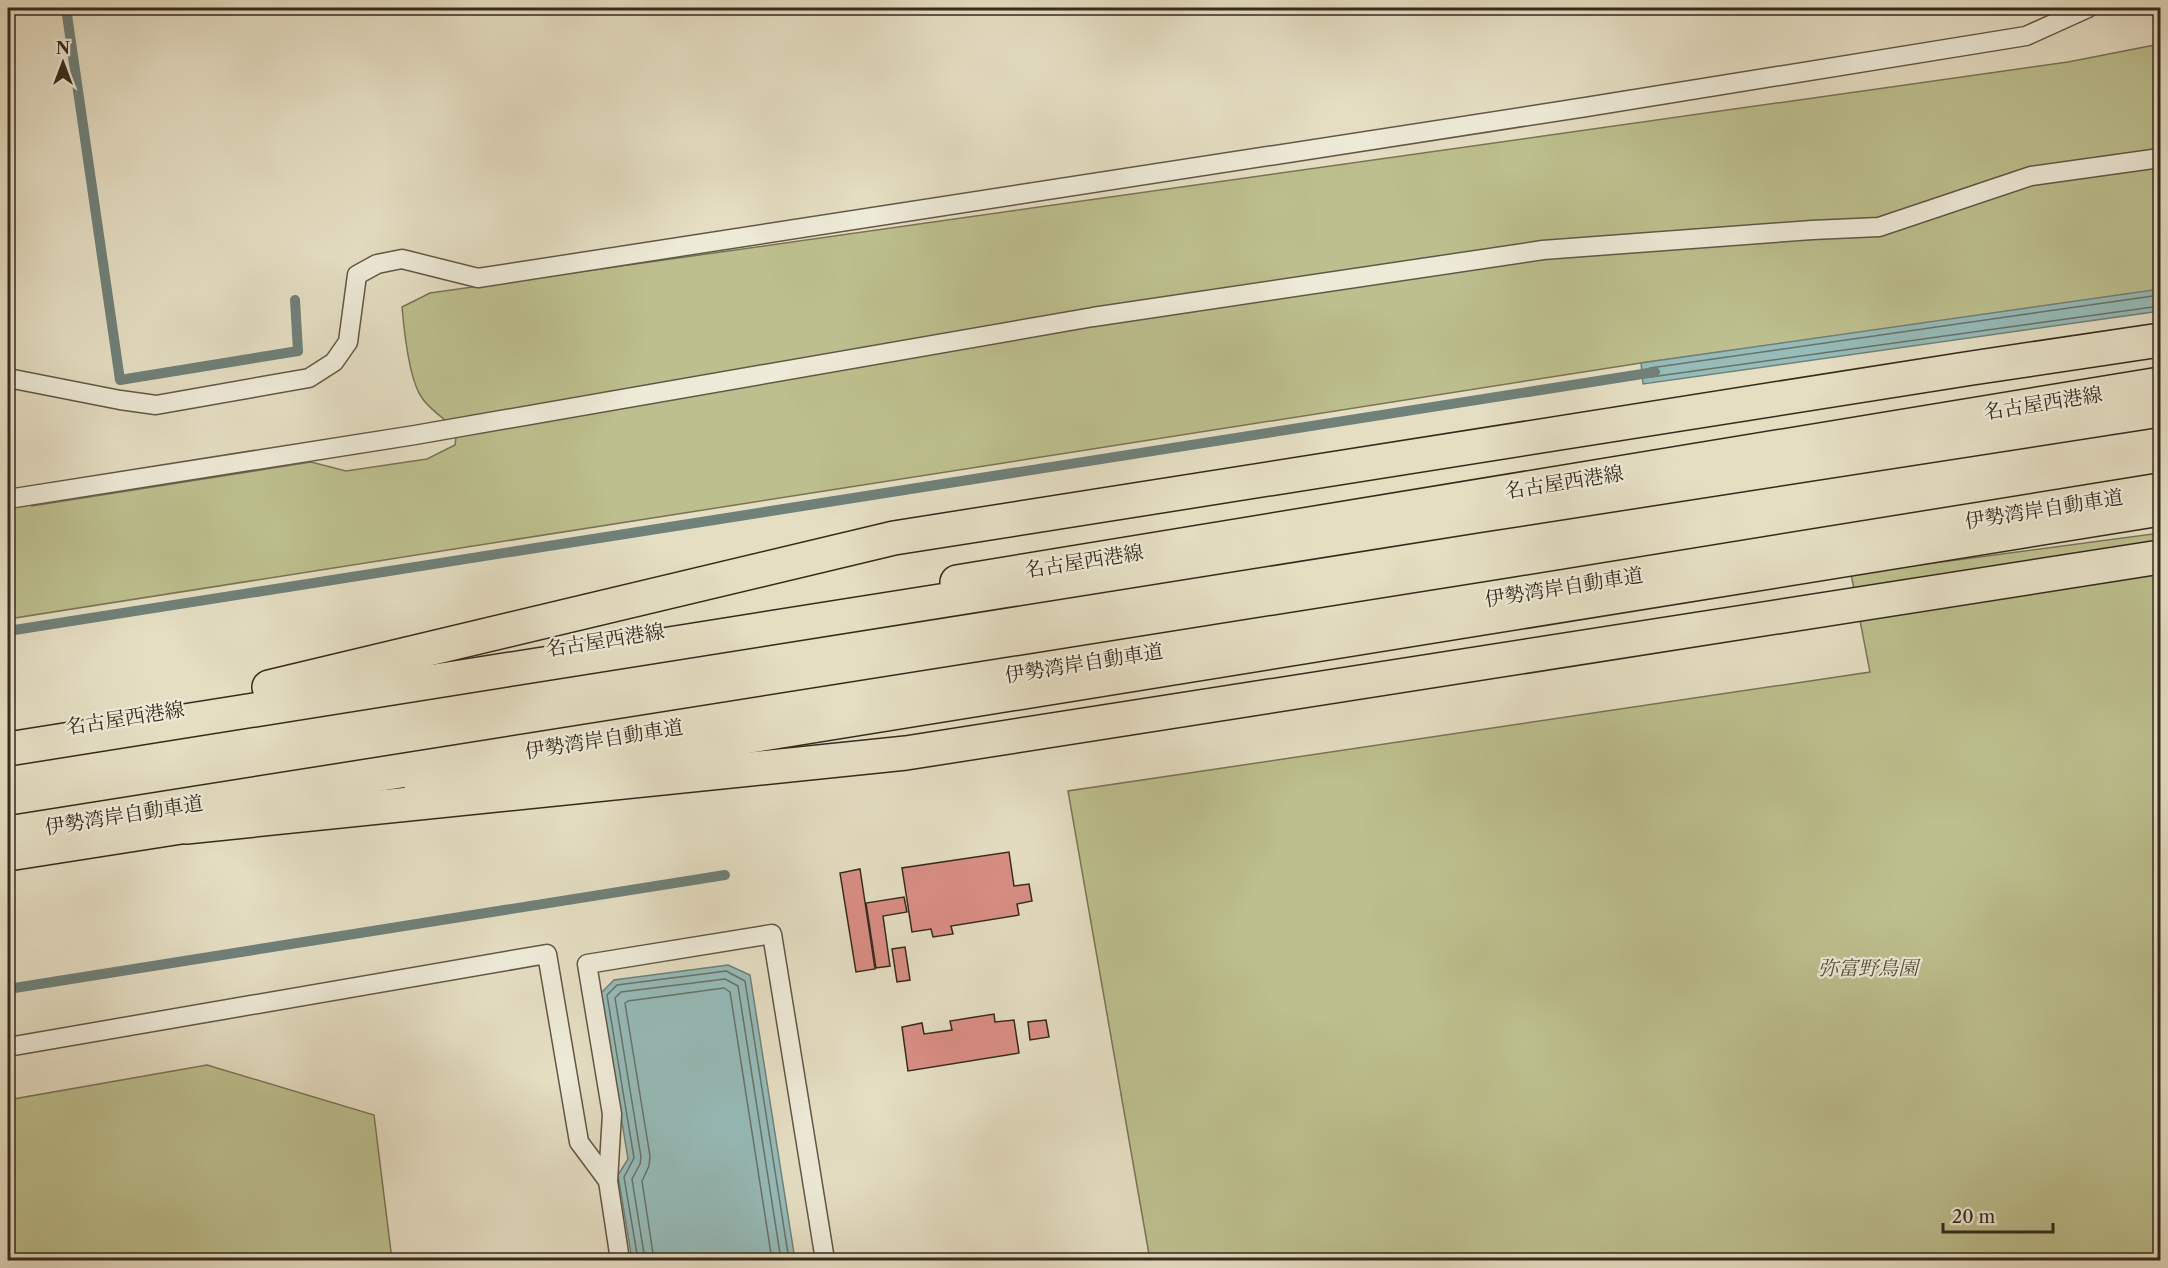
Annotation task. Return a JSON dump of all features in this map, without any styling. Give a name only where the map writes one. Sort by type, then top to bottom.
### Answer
[{"type":"main road","points":[[168,712],[894,538],[2160,340]]},
{"type":"main road","name":"名古屋西港線","points":[[8,735],[168,712],[2160,384]]},
{"type":"main road","points":[[8,749],[1435,522],[2160,410]]},
{"type":"main road","name":"伊勢湾岸自動車道","points":[[8,833],[2160,490]]},
{"type":"main road","points":[[8,855],[2160,509]]},
{"type":"main road","points":[[186,826],[906,753],[2160,558]]},
{"type":"lane","points":[[8,378],[156,405],[309,378],[334,362],[348,342],[357,275],[377,264],[402,260],[478,278],[1586,107],[2026,36],[2088,8]]},
{"type":"lane","points":[[8,499],[415,435],[1093,317],[1531,252],[1812,230],[1879,227],[2031,176],[2160,158]]},
{"type":"lane","points":[[620,1260],[608,1182],[612,1114],[587,964],[772,933],[825,1260]]},
{"type":"lane","points":[[8,1047],[547,954],[579,1142],[608,1182]]},
{"type":"green space","points":[[2160,44],[2160,292],[1641,363],[8,619],[8,486],[32,506],[311,462],[346,471],[427,459],[455,445],[457,430],[422,398],[417,390],[408,354],[402,307],[430,293],[2068,62]]},
{"type":"green space","name":"弥富野鳥園","points":[[2160,533],[2160,1260],[1150,1260],[1068,791],[1870,672],[1851,574]]},
{"type":"green space","points":[[207,1065],[374,1115],[392,1260],[8,1260],[8,1100]]},
{"type":"water","points":[[2160,289],[2160,311],[1643,384],[1641,363]]},
{"type":"water","points":[[728,965],[750,975],[795,1260],[632,1260],[618,1175],[628,1159],[601,993],[614,980]]},
{"type":"building","points":[[1009,852],[1014,886],[1029,884],[1032,901],[1017,904],[1019,915],[951,926],[953,934],[933,937],[931,929],[912,932],[902,868]]},
{"type":"building","points":[[860,869],[875,969],[856,972],[840,873]]},
{"type":"building","points":[[904,897],[907,912],[883,916],[890,966],[876,968],[866,903]]},
{"type":"building","points":[[905,947],[910,980],[897,982],[892,949]]},
{"type":"building","points":[[994,1014],[995,1022],[1014,1020],[1019,1053],[908,1071],[902,1027],[922,1023],[924,1034],[952,1030],[950,1021]]},
{"type":"building","points":[[1046,1020],[1049,1037],[1030,1040],[1028,1022]]},
{"type":"waterway","points":[[66,8],[120,380],[298,351],[295,300]]},
{"type":"waterway","points":[[8,631],[1655,372]]},
{"type":"waterway","points":[[8,989],[725,875]]}]
